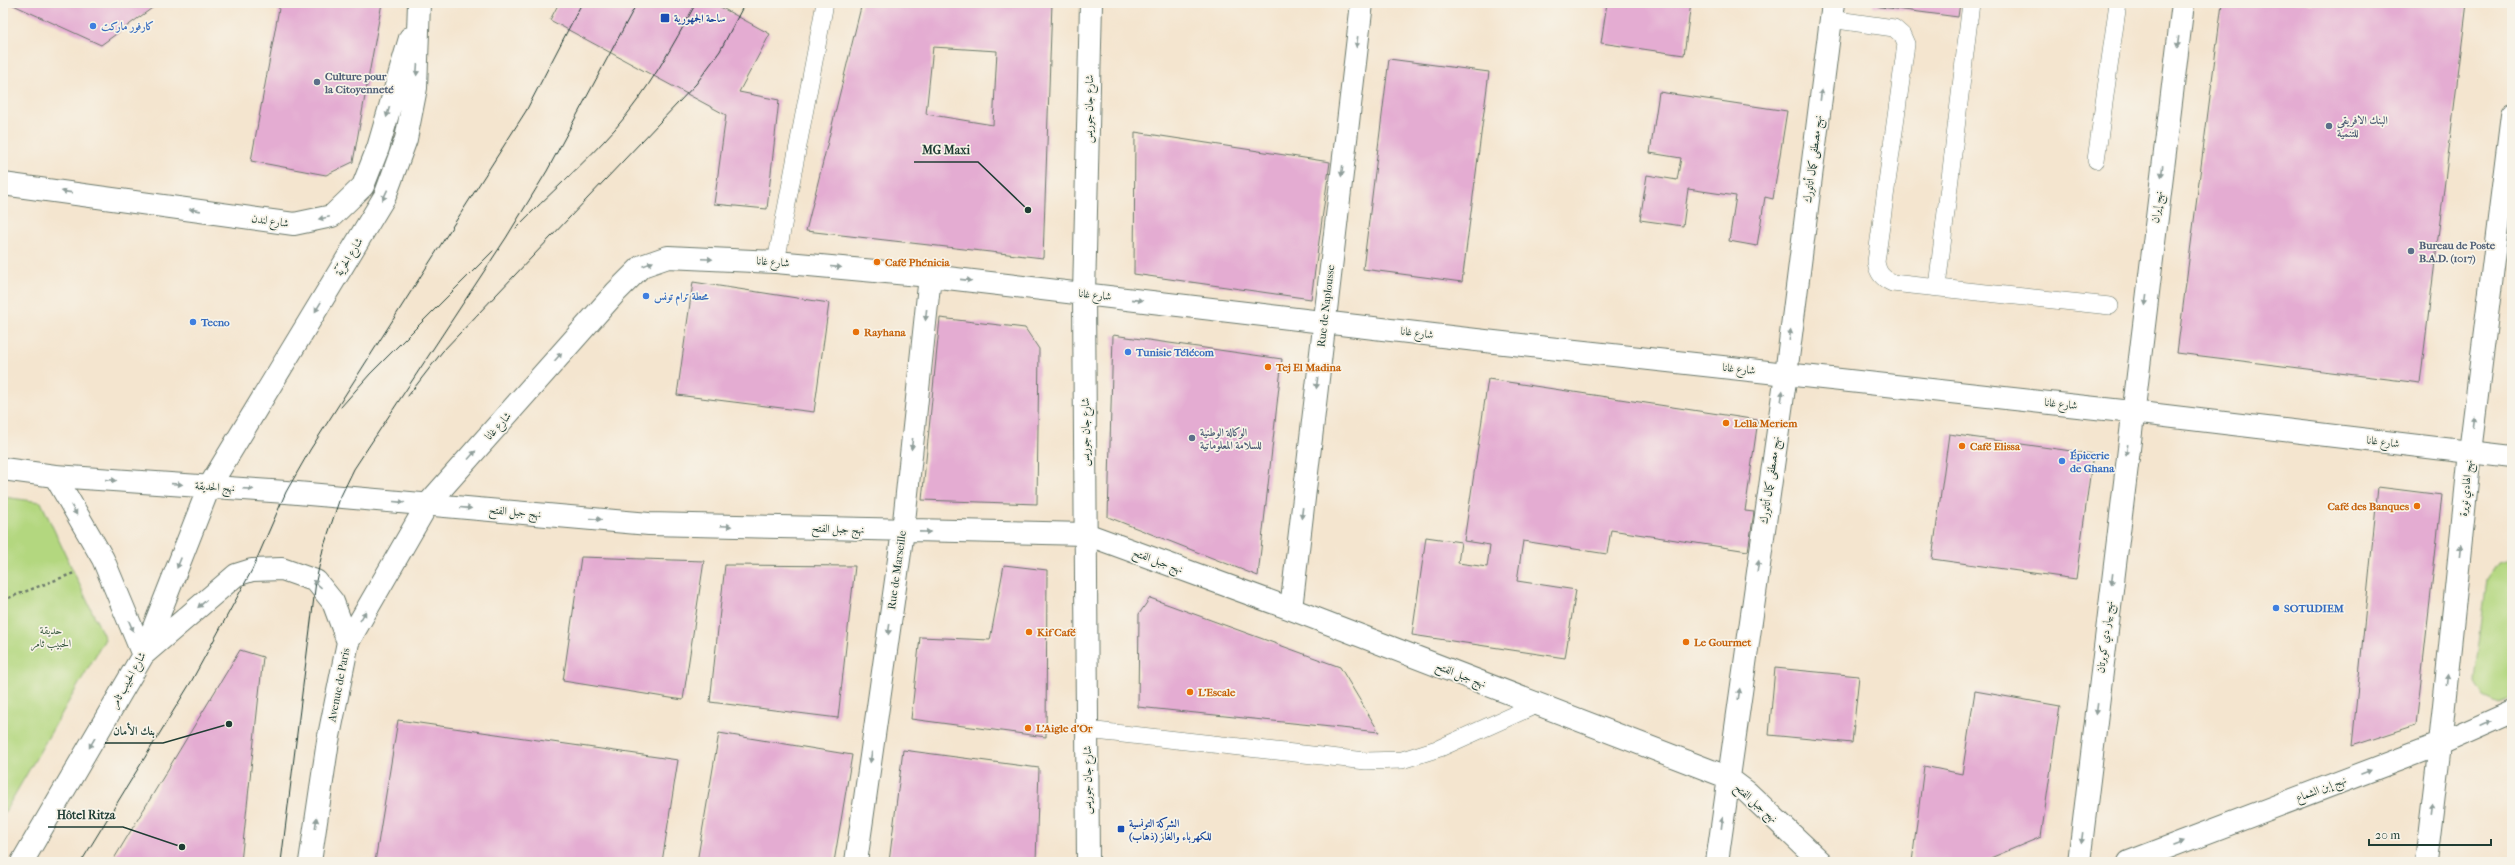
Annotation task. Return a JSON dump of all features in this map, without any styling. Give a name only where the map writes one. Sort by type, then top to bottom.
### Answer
[{"type":"street","name":"شارع جان جوريس","points":[[1088,862],[1084,294],[1091,3]]},
{"type":"street","name":"Rue de Naplousse","points":[[1291,609],[1362,3]]},
{"type":"street","name":"نهج إيران","points":[[2132,412],[2183,3]]},
{"type":"street","name":"شارع لندن","points":[[3,184],[294,224],[332,216],[363,186],[378,148],[419,5]]},
{"type":"street","name":"شارع الحرّيّة","points":[[210,487],[385,196],[406,139],[416,88],[420,32],[419,5]]},
{"type":"street","name":"نهج مصطفى كمال أتاتورك","points":[[1717,862],[1727,777],[1786,374],[1832,11]]},
{"type":"street","name":"نهج الهادي نويرة","points":[[2426,862],[2440,744],[2470,452],[2512,114]]},
{"type":"street","name":"شارع غانا","points":[[427,505],[616,292],[642,266],[668,257],[776,262],[930,276],[1325,321],[1476,340],[2132,412],[2512,457]]},
{"type":"street","name":"Rue de Marseille","points":[[856,862],[903,531],[930,276]]},
{"type":"street","name":"نهج بيار دي كوبرتان","points":[[2079,862],[2132,412]]},
{"type":"street","name":"نهج الحديقة","points":[[3,469],[55,476],[427,505]]},
{"type":"street","points":[[55,476],[103,560],[143,655],[236,575],[252,570],[282,568],[316,581],[333,602],[348,642]]},
{"type":"street","name":"شارع الحبيب ثامر","points":[[22,862],[143,655],[210,487]]},
{"type":"street","name":"نهج جبل الفتح","points":[[427,505],[649,524],[1086,534],[1291,609],[1727,777],[1747,792],[1821,862]]},
{"type":"street","name":"Avenue de Paris","points":[[310,862],[328,741],[348,642],[427,505]]},
{"type":"street","name":"نهج إبن الشماع","points":[[2129,862],[2440,744],[2512,712]]},
{"type":"lane","points":[[776,262],[825,3]]},
{"type":"lane","points":[[1936,287],[1971,3]]},
{"type":"lane","points":[[2096,160],[2118,3]]},
{"type":"lane","points":[[1832,11],[1894,28],[1902,35],[1906,44],[1876,262],[1881,275],[1892,283],[2110,306]]},
{"type":"lane","points":[[1087,730],[1366,761],[1402,760],[1440,748],[1538,704]]},
{"type":"path","points":[[3,600],[80,571]]},
{"type":"green space","name":"حديقة الحبيب ثامر","points":[[3,497],[41,502],[105,639],[3,815]]},
{"type":"green space","points":[[2512,560],[2512,699],[2499,704],[2484,697],[2474,681],[2487,580],[2498,564]]},
{"type":"building","name":"كارفور ماركت","points":[[9,3],[156,3],[155,6],[101,45]]},
{"type":"building","name":"Culture pour la Citoyenneté","points":[[280,3],[382,3],[353,162],[326,175],[251,161]]},
{"type":"building","points":[[559,3],[713,3],[770,34],[739,92],[779,100],[767,209],[714,204],[726,115],[550,20]]},
{"type":"building","points":[[862,3],[1052,3],[1043,258],[806,231]],"holes":[[[933,47],[997,51],[993,125],[926,114]]]},
{"type":"building","points":[[1607,3],[1691,3],[1684,55],[1601,43]]},
{"type":"building","points":[[1873,3],[1960,3],[1958,17],[1873,6]]},
{"type":"building","name":"البنك الافريقي للتنمية","points":[[2222,3],[2467,3],[2420,383],[2177,353]]},
{"type":"building","points":[[1389,59],[1489,72],[1462,282],[1363,269]]},
{"type":"building","points":[[1659,92],[1787,111],[1773,199],[1765,197],[1757,246],[1729,241],[1736,196],[1688,189],[1683,226],[1640,220],[1647,175],[1677,180],[1681,158],[1650,153]]},
{"type":"building","points":[[1135,132],[1330,162],[1311,299],[1134,274]]},
{"type":"building","points":[[693,282],[829,303],[814,412],[677,395]]},
{"type":"building","points":[[940,318],[1025,328],[1039,349],[1037,504],[922,500]]},
{"type":"building","name":"الوكالة الوطنية للسلامة المعلوماتية","points":[[1113,335],[1282,359],[1258,576],[1108,517]]},
{"type":"building","points":[[1488,379],[1758,420],[1745,511],[1754,512],[1748,551],[1611,530],[1607,554],[1523,541],[1517,581],[1576,590],[1565,658],[1412,635],[1426,537],[1461,542],[1458,563],[1487,567],[1490,545],[1464,541]]},
{"type":"building","points":[[1949,434],[2093,454],[2076,579],[1932,559]]},
{"type":"building","points":[[2378,487],[2442,495],[2416,725],[2352,746]]},
{"type":"building","points":[[581,557],[704,561],[683,700],[563,681]]},
{"type":"building","points":[[725,565],[855,566],[838,718],[710,702]]},
{"type":"building","points":[[1004,565],[1047,570],[1046,737],[911,719],[920,637],[990,640]]},
{"type":"building","points":[[1150,598],[1340,667],[1379,732],[1138,707],[1139,614]]},
{"type":"building","points":[[240,650],[263,657],[241,862],[112,862]]},
{"type":"building","points":[[1775,668],[1859,676],[1852,743],[1769,735]]},
{"type":"building","points":[[1975,691],[2060,706],[2041,837],[1981,862],[1912,862],[1924,766],[1962,774]]},
{"type":"building","points":[[398,720],[678,760],[662,862],[375,862]]},
{"type":"building","points":[[719,733],[852,755],[834,862],[697,862]]},
{"type":"building","points":[[903,750],[1039,768],[1036,862],[889,862]]},
{"type":"tram line","points":[[81,862],[191,682],[252,570],[286,492],[310,450],[526,111],[582,3]]},
{"type":"tram line","points":[[281,862],[316,581],[323,549],[340,498],[354,469],[506,238],[547,171],[637,3]]},
{"type":"tram line","points":[[516,228],[591,155],[627,115],[659,68],[696,3]]},
{"type":"tram line","points":[[408,396],[442,352],[696,84],[720,51],[745,3]]},
{"type":"tram line","points":[[341,407],[370,374],[493,251]]},
{"type":"place","name":"ساحة الجمهورية","points":[[665,18]]},
{"type":"place","name":"كارفور ماركت","points":[[93,26]]},
{"type":"place","name":"Culture pour la Citoyenneté","points":[[317,82]]},
{"type":"place","name":"البنك الافريقي للتنمية","points":[[2329,126]]},
{"type":"place","name":"MG Maxi","points":[[1028,210]]},
{"type":"place","name":"Bureau de Poste B.A.D. (1017)","points":[[2411,251]]},
{"type":"place","name":"Café Phénicia","points":[[877,262]]},
{"type":"place","name":"محطة ترام تونس","points":[[646,296]]},
{"type":"place","name":"Tecno","points":[[193,322]]},
{"type":"place","name":"Rayhana","points":[[856,332]]},
{"type":"place","name":"Tunisie Télécom","points":[[1128,352]]},
{"type":"place","name":"Tej El Madina","points":[[1268,367]]},
{"type":"place","name":"Lella Meriem","points":[[1726,423]]},
{"type":"place","name":"الوكالة الوطنية للسلامة المعلوماتية","points":[[1192,438]]},
{"type":"place","name":"Café Elissa","points":[[1962,446]]},
{"type":"place","name":"Épicerie de Ghana","points":[[2062,461]]},
{"type":"place","name":"Café des Banques","points":[[2417,506]]},
{"type":"place","name":"SOTUDIEM","points":[[2276,608]]},
{"type":"place","name":"Kif Café","points":[[1029,632]]},
{"type":"place","name":"Le Gourmet","points":[[1686,642]]},
{"type":"place","name":"L'Escale","points":[[1190,692]]},
{"type":"place","name":"بنك الأمان","points":[[229,724]]},
{"type":"place","name":"L'Aigle d'Or","points":[[1028,728]]},
{"type":"place","name":"الشركة التونسية للكهرباء والغاز (ذهاب)","points":[[1121,829]]},
{"type":"place","name":"Hôtel Ritza","points":[[182,847]]}]
